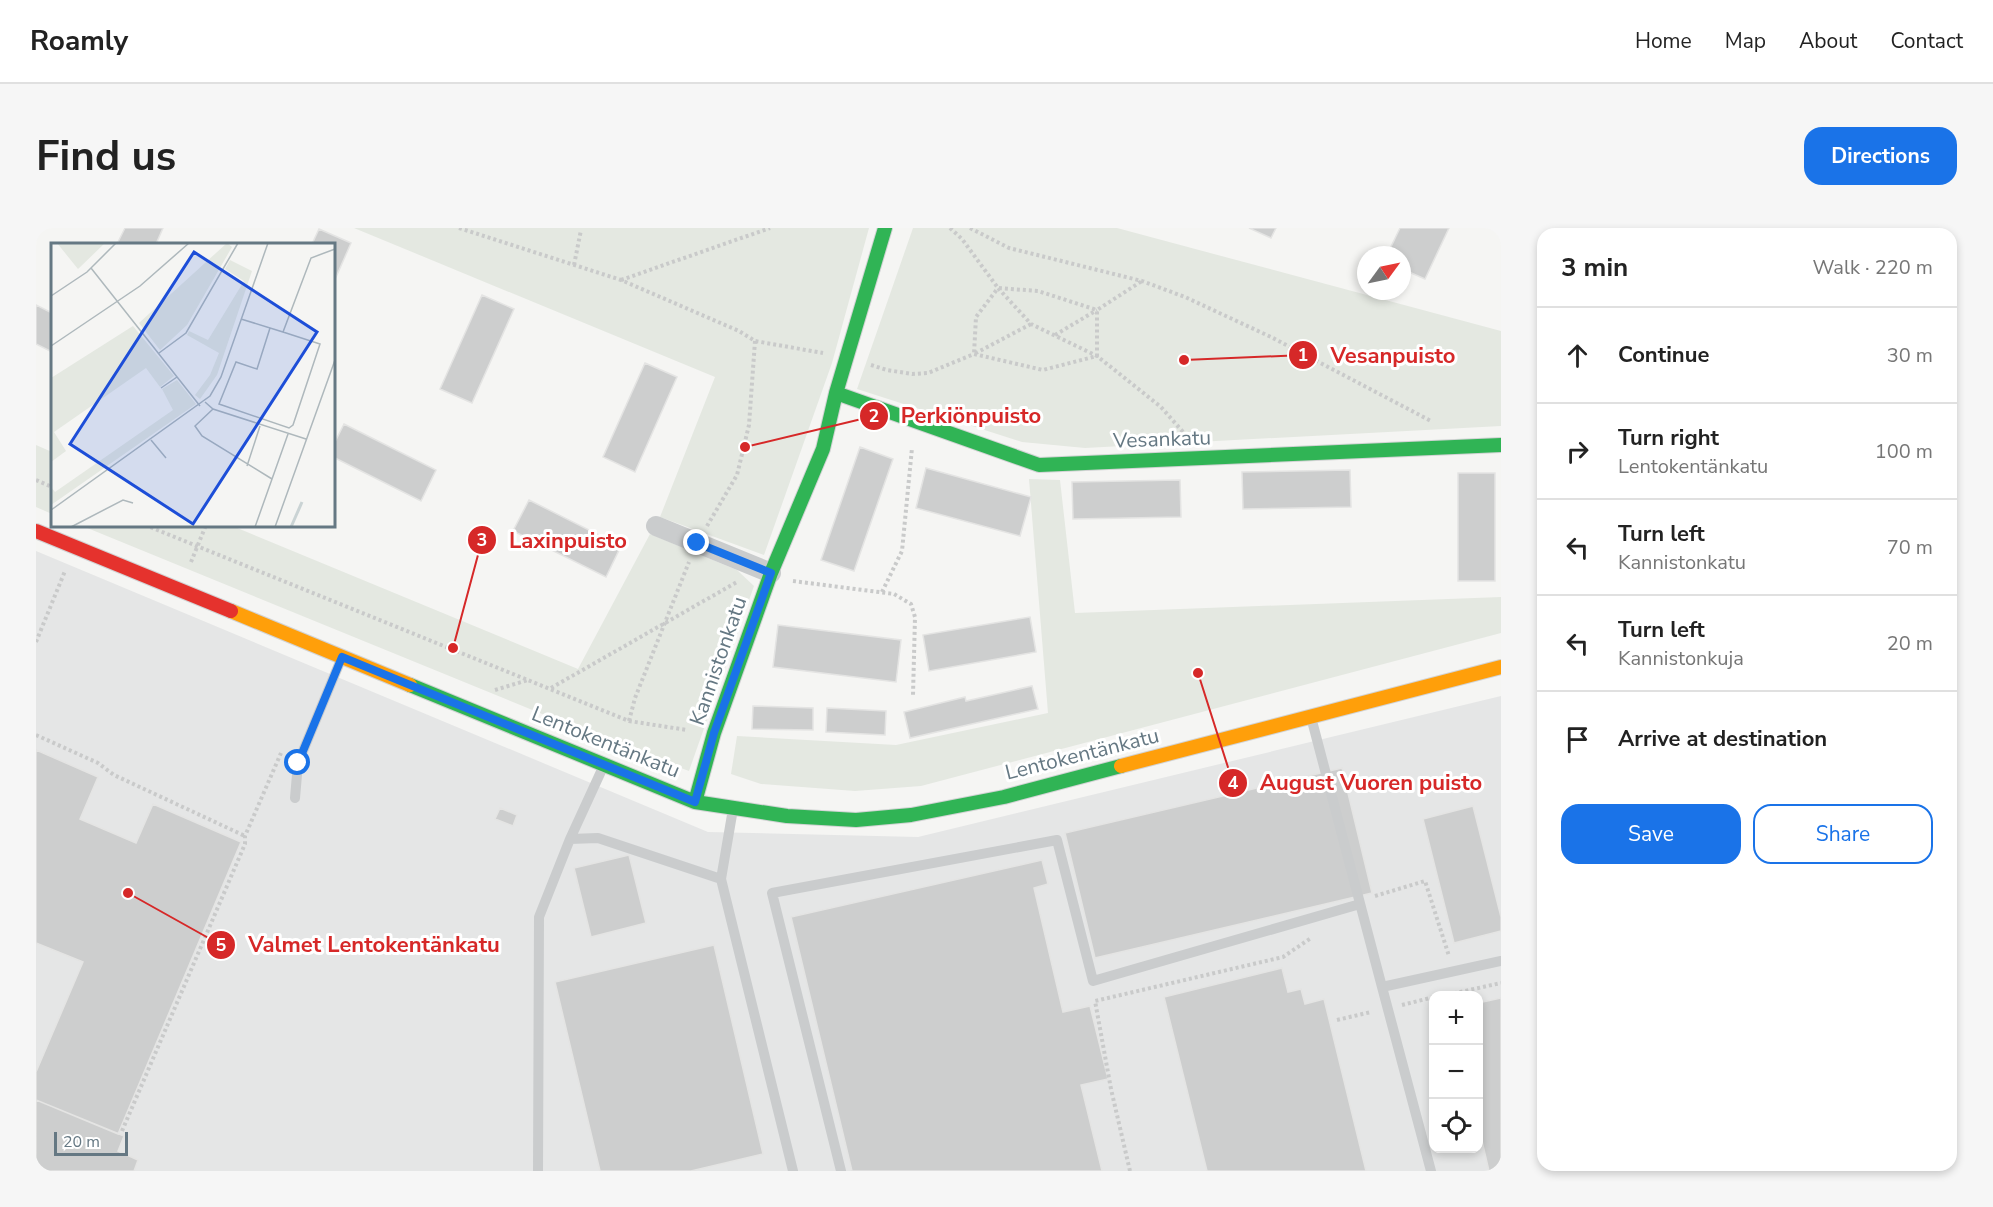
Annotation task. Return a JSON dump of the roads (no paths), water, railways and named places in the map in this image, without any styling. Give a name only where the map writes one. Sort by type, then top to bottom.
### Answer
[{"type":"street","name":"Kannistonkatu","points":[[695,802],[714,733],[765,573],[823,449],[836,393],[885,228]]},
{"type":"street","name":"Vesankatu","points":[[836,393],[1039,465],[1501,445]]},
{"type":"street","points":[[656,526],[765,573]]},
{"type":"street","name":"Lentokentänkatu","points":[[36,531],[695,802],[783,817],[829,820],[879,819],[925,813],[1010,795],[1501,667]]},
{"type":"lane","points":[[295,798],[298,763],[342,657]]},
{"type":"lane","points":[[1311,717],[1431,1171]]},
{"type":"lane","points":[[537,1171],[539,917],[570,839],[604,764]]},
{"type":"lane","points":[[733,809],[721,879],[793,1171]]},
{"type":"lane","points":[[570,839],[598,838],[721,879]]},
{"type":"lane","points":[[841,1171],[772,893],[1057,840],[1093,981],[1360,903]]},
{"type":"lane","points":[[1382,987],[1501,961]]},
{"type":"place","name":"Vesanpuisto","points":[[1184,360]]},
{"type":"place","name":"Perkiönpuisto","points":[[745,447]]},
{"type":"place","name":"Laxinpuisto","points":[[453,648]]},
{"type":"place","name":"August Vuoren puisto","points":[[1198,673]]},
{"type":"place","name":"Valmet Lentokentänkatu","points":[[128,893]]}]
